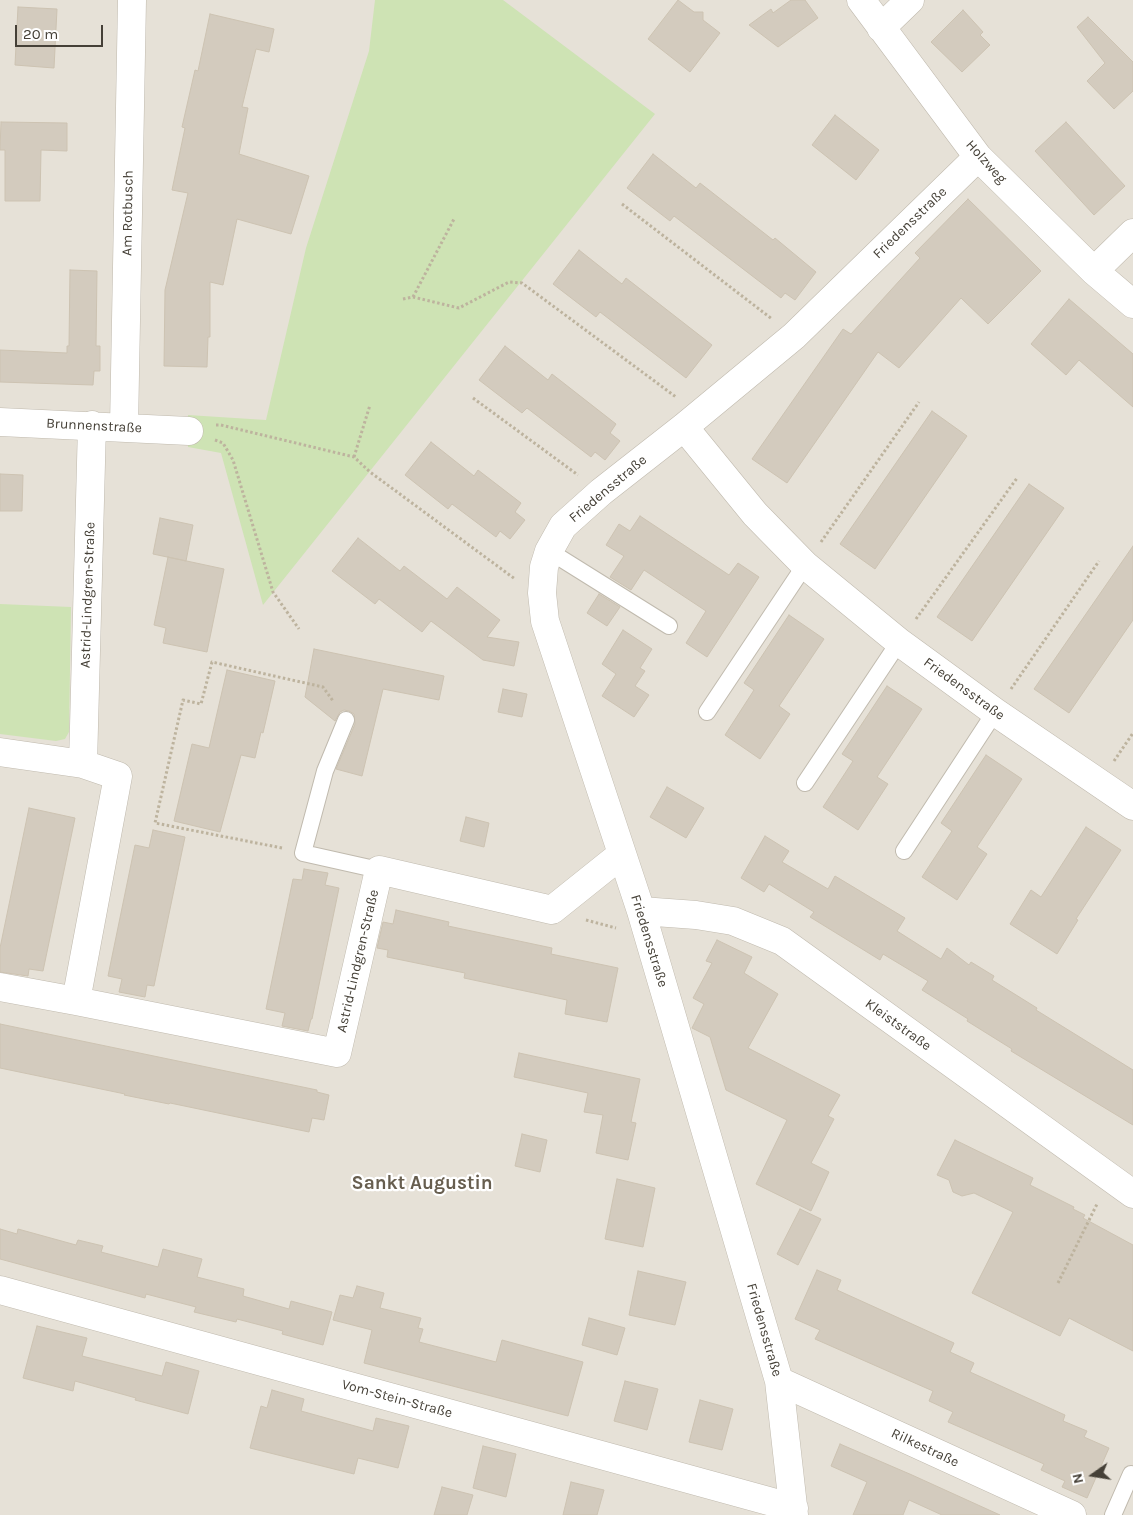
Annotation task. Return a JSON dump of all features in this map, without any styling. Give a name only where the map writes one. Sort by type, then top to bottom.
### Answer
[{"type":"street","name":"Am Rotbusch","points":[[124,427],[132,0]]},
{"type":"street","name":"Holzweg","points":[[861,0],[978,157],[1094,271],[1133,304]]},
{"type":"street","points":[[882,28],[910,0]]},
{"type":"street","name":"Friedensstraße","points":[[794,1512],[779,1381],[641,911],[544,621],[542,593],[544,567],[549,551],[563,526],[601,492],[794,336],[978,157]]},
{"type":"street","points":[[1094,271],[1133,233]]},
{"type":"street","name":"Friedensstraße","points":[[691,420],[755,514],[805,565],[899,642],[996,712],[1133,806]]},
{"type":"street","name":"Brunnenstraße","points":[[0,422],[188,431]]},
{"type":"street","name":"Astrid-Lindgren-Straße","points":[[83,764],[92,425]]},
{"type":"street","points":[[0,752],[83,764],[118,776],[76,1001]]},
{"type":"street","points":[[552,910],[622,854]]},
{"type":"street","name":"Astrid-Lindgren-Straße","points":[[0,987],[337,1054],[379,870],[552,910]]},
{"type":"street","name":"Kleiststraße","points":[[641,911],[696,915],[733,921],[782,941],[1109,1179],[1133,1194]]},
{"type":"street","name":"Vom-Stein-Straße","points":[[0,1290],[794,1512]]},
{"type":"street","name":"Rilkestraße","points":[[779,1381],[1072,1515]]},
{"type":"lane","points":[[549,551],[669,626]]},
{"type":"lane","points":[[707,712],[805,565]]},
{"type":"lane","points":[[805,783],[899,642]]},
{"type":"lane","points":[[904,851],[996,712]]},
{"type":"lane","points":[[346,720],[325,771],[303,853],[379,870]]},
{"type":"lane","points":[[1113,1515],[1131,1474]]},
{"type":"path","points":[[622,204],[794,336]]},
{"type":"path","points":[[413,297],[454,219]]},
{"type":"path","points":[[403,299],[413,297],[459,308],[509,282],[522,282],[691,420]]},
{"type":"path","points":[[473,398],[550,455]]},
{"type":"path","points":[[805,565],[918,402]]},
{"type":"path","points":[[354,457],[370,405]]},
{"type":"path","points":[[188,431],[221,424],[354,457],[370,472],[514,578],[542,593]]},
{"type":"path","points":[[188,431],[223,443],[233,460],[273,592],[300,629]]},
{"type":"path","points":[[899,642],[1017,478]]},
{"type":"path","points":[[996,712],[1099,561]]},
{"type":"path","points":[[303,853],[155,823],[183,700],[201,704],[212,662],[324,687],[346,720]]},
{"type":"path","points":[[552,910],[610,926],[650,941]]},
{"type":"path","points":[[1058,1283],[1109,1179]]},
{"type":"shaded area","points":[[0,0],[1133,0],[1133,1515],[0,1515]]},
{"type":"green space","points":[[375,0],[503,0],[655,114],[263,605],[221,453],[188,447],[188,415],[266,420],[306,248],[369,51]]},
{"type":"green space","points":[[0,604],[71,607],[69,732],[65,739],[56,741],[0,734]]},
{"type":"building","points":[[678,0],[694,12],[703,12],[703,20],[720,33],[690,72],[648,39]]},
{"type":"building","points":[[791,0],[805,0],[818,18],[778,47],[749,25],[771,9],[773,13]]},
{"type":"building","points":[[18,7],[57,9],[54,68],[15,65]]},
{"type":"building","points":[[963,10],[983,32],[980,35],[990,45],[962,72],[931,42]]},
{"type":"building","points":[[210,14],[274,29],[269,52],[256,49],[242,107],[248,108],[239,154],[309,176],[291,234],[237,219],[223,285],[210,282],[210,337],[208,337],[207,367],[164,366],[165,290],[188,193],[172,190],[185,128],[182,127],[195,70],[198,71]]},
{"type":"building","points":[[1088,17],[1133,62],[1133,91],[1114,109],[1087,81],[1105,63],[1077,27]]},
{"type":"building","points":[[835,115],[879,150],[856,180],[812,145]]},
{"type":"building","points":[[1,122],[67,123],[67,151],[41,150],[40,201],[5,201],[5,150],[0,150]]},
{"type":"building","points":[[1066,122],[1125,186],[1094,215],[1035,151]]},
{"type":"building","points":[[653,154],[696,188],[700,183],[773,240],[775,238],[816,272],[795,300],[785,293],[781,298],[674,216],[670,221],[627,188]]},
{"type":"building","points":[[968,199],[1041,271],[988,324],[961,298],[899,368],[878,352],[787,483],[752,459],[843,329],[851,334],[920,258],[915,253]]},
{"type":"building","points":[[579,250],[622,284],[626,278],[712,345],[686,378],[600,312],[596,317],[553,284]]},
{"type":"building","points":[[70,270],[97,271],[96,346],[100,346],[100,371],[94,371],[93,385],[0,382],[0,350],[67,353],[67,346],[69,346]]},
{"type":"building","points":[[1069,299],[1133,354],[1133,407],[1079,360],[1066,375],[1031,344]]},
{"type":"building","points":[[505,346],[548,380],[552,374],[616,424],[610,433],[620,441],[605,460],[595,452],[591,457],[527,408],[522,413],[479,380]]},
{"type":"building","points":[[932,411],[967,436],[875,569],[840,544]]},
{"type":"building","points":[[431,442],[474,476],[478,470],[521,503],[515,512],[525,520],[510,539],[500,531],[496,537],[452,504],[448,509],[405,475]]},
{"type":"building","points":[[0,474],[23,475],[22,511],[0,511]]},
{"type":"building","points":[[1029,484],[1064,508],[972,641],[937,617]]},
{"type":"building","points":[[640,516],[729,575],[738,563],[759,577],[707,657],[686,643],[706,611],[644,570],[631,590],[610,577],[624,556],[606,545],[619,524],[630,531]]},
{"type":"building","points":[[160,518],[193,525],[186,561],[153,554]]},
{"type":"building","points":[[358,538],[400,571],[404,566],[447,599],[457,587],[500,620],[487,637],[519,642],[514,666],[483,660],[431,621],[422,632],[379,599],[375,604],[332,571]]},
{"type":"building","points":[[1133,546],[1133,620],[1069,713],[1034,689]]},
{"type":"building","points":[[168,557],[224,569],[207,652],[163,643],[166,628],[154,625]]},
{"type":"building","points":[[599,594],[620,607],[607,626],[587,613]]},
{"type":"building","points":[[789,615],[824,639],[779,706],[790,714],[760,759],[725,735],[754,690],[744,683]]},
{"type":"building","points":[[623,630],[652,649],[640,668],[645,671],[635,686],[649,695],[634,717],[602,696],[616,674],[602,664]]},
{"type":"building","points":[[314,649],[444,676],[439,700],[383,689],[362,776],[336,769],[355,724],[354,714],[344,710],[340,712],[335,721],[305,697]]},
{"type":"building","points":[[227,670],[275,681],[255,758],[241,755],[220,832],[174,821],[192,744],[209,748]]},
{"type":"building","points":[[887,686],[922,709],[877,777],[888,784],[858,830],[823,807],[853,761],[842,754]]},
{"type":"building","points":[[503,689],[527,694],[522,717],[498,712]]},
{"type":"building","points":[[986,755],[1022,779],[977,847],[987,854],[957,900],[922,877],[952,831],[941,823]]},
{"type":"building","points":[[667,787],[704,808],[686,838],[650,817]]},
{"type":"building","points":[[29,808],[75,818],[43,971],[29,969],[28,976],[0,972],[0,948]]},
{"type":"building","points":[[466,817],[489,823],[484,847],[460,841]]},
{"type":"building","points":[[1086,827],[1121,850],[1076,919],[1078,920],[1057,954],[1010,924],[1031,890],[1041,897]]},
{"type":"building","points":[[153,830],[185,837],[154,986],[147,985],[145,997],[119,992],[122,979],[108,976],[135,845],[149,848]]},
{"type":"building","points":[[765,836],[789,851],[782,862],[828,889],[835,876],[905,918],[897,931],[941,959],[947,948],[969,965],[971,962],[994,976],[992,980],[1037,1008],[1036,1010],[1133,1070],[1133,1125],[1011,1051],[1012,1049],[922,990],[928,981],[883,954],[880,960],[810,917],[814,912],[769,884],[764,892],[741,878]]},
{"type":"building","points":[[304,869],[328,873],[325,885],[339,888],[308,1031],[282,1026],[285,1013],[266,1009],[293,879],[302,880]]},
{"type":"building","points":[[396,910],[449,922],[448,926],[552,948],[551,954],[618,968],[607,1022],[565,1014],[567,1000],[464,978],[465,973],[387,957],[388,950],[377,948],[383,922],[393,924]]},
{"type":"building","points":[[717,940],[752,957],[744,973],[778,994],[748,1048],[840,1095],[828,1116],[834,1119],[811,1163],[829,1172],[811,1211],[756,1184],[787,1120],[726,1090],[710,1037],[692,1028],[704,1004],[693,998],[712,963],[706,961]]},
{"type":"building","points":[[0,1024],[317,1090],[317,1092],[329,1095],[324,1120],[312,1118],[309,1132],[0,1068]]},
{"type":"building","points":[[519,1053],[640,1079],[631,1122],[636,1123],[628,1160],[596,1153],[603,1115],[584,1112],[588,1093],[514,1077]]},
{"type":"building","points":[[522,1134],[547,1140],[540,1172],[515,1166]]},
{"type":"building","points":[[955,1140],[1033,1178],[1030,1185],[1074,1207],[1073,1209],[1085,1215],[1083,1218],[1133,1245],[1133,1351],[1069,1318],[1060,1336],[972,1293],[1013,1212],[974,1193],[962,1196],[953,1192],[949,1180],[937,1175]]},
{"type":"building","points":[[617,1179],[655,1188],[643,1247],[605,1239]]},
{"type":"building","points":[[800,1209],[821,1219],[798,1265],[777,1254]]},
{"type":"building","points":[[0,1229],[17,1234],[18,1229],[76,1245],[78,1240],[103,1246],[101,1252],[158,1267],[163,1249],[202,1259],[197,1277],[244,1289],[243,1296],[289,1309],[291,1301],[332,1312],[323,1345],[282,1334],[283,1331],[237,1319],[236,1322],[194,1312],[196,1307],[146,1294],[145,1298],[0,1259]]},
{"type":"building","points":[[817,1270],[841,1280],[837,1290],[954,1343],[950,1352],[974,1363],[970,1372],[1065,1415],[1063,1421],[1087,1431],[1084,1437],[1109,1448],[1087,1498],[1062,1487],[1065,1481],[1041,1470],[1044,1464],[948,1422],[953,1412],[929,1401],[933,1391],[815,1339],[820,1330],[795,1319]]},
{"type":"building","points":[[638,1271],[686,1282],[675,1325],[629,1315]]},
{"type":"building","points":[[357,1286],[384,1293],[380,1308],[421,1318],[418,1328],[423,1329],[419,1342],[496,1362],[502,1340],[583,1362],[568,1416],[364,1363],[372,1330],[333,1320],[340,1295],[353,1298]]},
{"type":"building","points":[[589,1318],[625,1328],[617,1355],[582,1345]]},
{"type":"building","points":[[37,1326],[87,1338],[82,1356],[162,1376],[166,1362],[199,1371],[188,1414],[75,1381],[73,1391],[23,1378]]},
{"type":"building","points":[[625,1381],[658,1389],[647,1430],[614,1421]]},
{"type":"building","points":[[272,1390],[304,1399],[301,1411],[373,1431],[376,1418],[409,1426],[398,1468],[358,1458],[354,1474],[250,1448],[261,1406],[267,1408]]},
{"type":"building","points":[[700,1400],[733,1409],[722,1450],[689,1442]]},
{"type":"building","points":[[840,1444],[1000,1515],[942,1515],[909,1500],[903,1515],[853,1515],[867,1482],[831,1466]]},
{"type":"building","points":[[483,1446],[516,1454],[506,1497],[473,1488]]},
{"type":"building","points":[[571,1482],[604,1490],[597,1515],[563,1515]]},
{"type":"building","points":[[442,1487],[473,1495],[467,1515],[434,1515]]},
{"type":"district","name":"Sankt Augustin","points":[[422,1184]]}]
